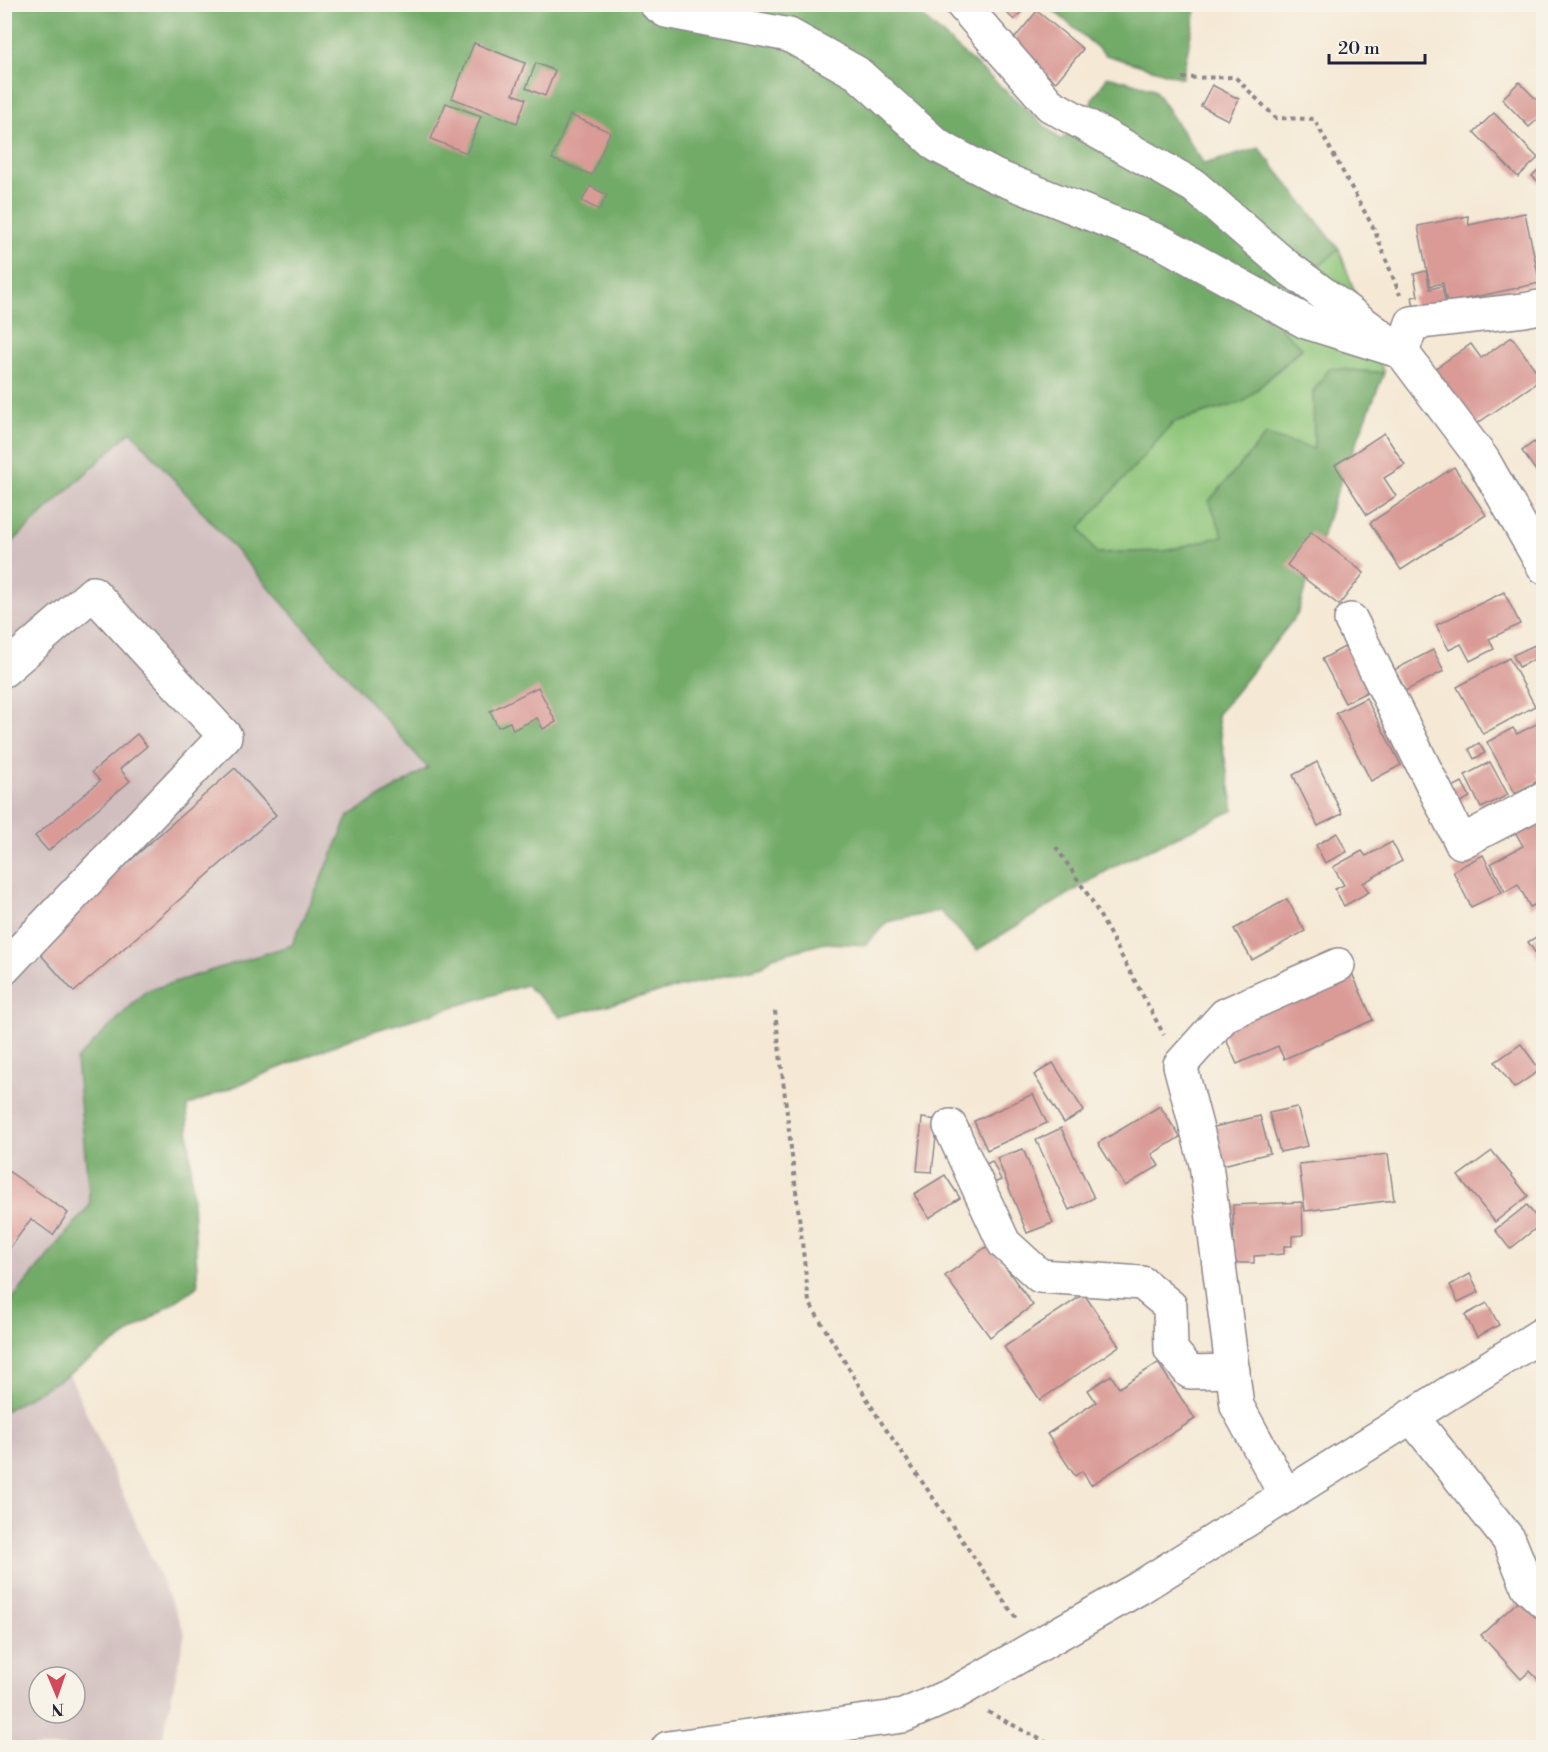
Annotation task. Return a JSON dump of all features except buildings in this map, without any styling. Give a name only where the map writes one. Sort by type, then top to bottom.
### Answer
[{"type":"street","points":[[656,4],[666,11],[789,34],[857,74],[938,146],[995,176],[1163,243],[1306,322],[1407,338],[1544,306]]},
{"type":"street","points":[[962,4],[1050,105],[1194,186],[1286,266],[1407,338],[1483,460],[1544,567]]},
{"type":"street","points":[[4,670],[93,593],[225,736],[4,968]]},
{"type":"street","points":[[1352,620],[1461,842],[1544,799]]},
{"type":"street","points":[[1286,1496],[1237,1406],[1206,1164],[1180,1065],[1225,1015],[1338,965]]},
{"type":"street","points":[[950,1126],[1004,1243],[1040,1276],[1142,1283],[1170,1306],[1171,1350],[1190,1372],[1233,1371]]},
{"type":"street","points":[[668,1748],[903,1716],[953,1694],[1139,1588],[1544,1333]]},
{"type":"street","points":[[1412,1416],[1509,1540],[1528,1587],[1544,1602]]},
{"type":"path","points":[[1182,78],[1235,77],[1276,118],[1314,119],[1374,229],[1407,338]]},
{"type":"path","points":[[1056,847],[1092,901],[1180,1065]]},
{"type":"path","points":[[775,1011],[809,1302],[879,1419],[1036,1647]]},
{"type":"path","points":[[953,1694],[1057,1748]]},
{"type":"shaded area","points":[[130,431],[428,768],[349,816],[292,945],[146,991],[76,1060],[90,1206],[5,1308],[5,549]]},
{"type":"shaded area","points":[[69,1374],[185,1633],[163,1736],[170,1747],[5,1747],[4,1411]]},
{"type":"green space","points":[[5,5],[909,5],[1061,140],[1089,114],[1092,100],[1108,76],[1154,89],[1204,164],[1259,148],[1339,249],[1265,313],[1302,348],[1243,402],[1174,422],[1080,528],[1096,553],[1165,551],[1223,536],[1209,501],[1266,435],[1314,449],[1313,392],[1330,368],[1384,373],[1334,499],[1297,615],[1217,715],[1234,810],[1118,864],[977,950],[940,911],[887,922],[866,945],[825,943],[773,957],[763,966],[560,1017],[526,985],[357,1036],[187,1106],[198,1286],[69,1374],[5,1411],[5,1308],[90,1205],[76,1060],[146,991],[292,945],[349,816],[428,768],[131,431],[5,549]]},
{"type":"green space","points":[[1047,5],[1197,5],[1182,78],[1106,55]]},
{"type":"green space","points":[[1339,249],[1384,373],[1330,368],[1313,392],[1315,449],[1224,536],[1165,551],[1096,553],[1079,528],[1174,422],[1243,402],[1302,349],[1265,313]]}]
